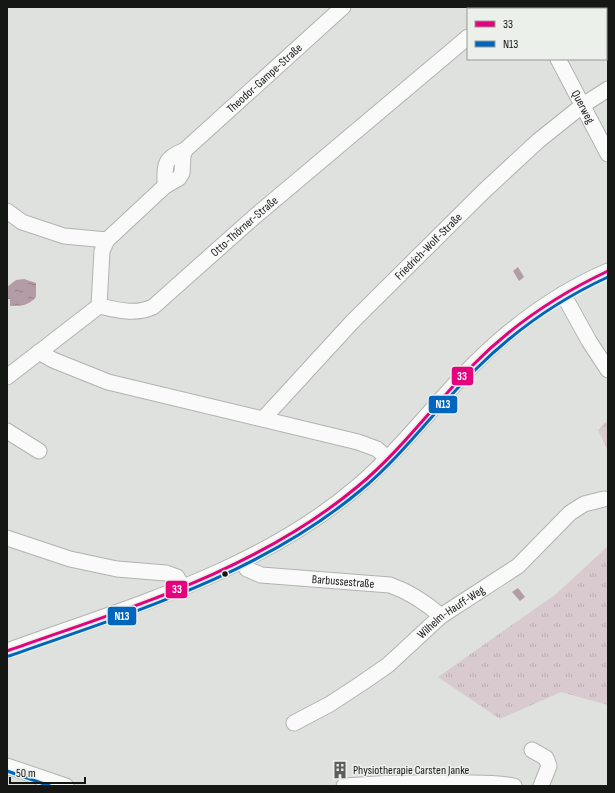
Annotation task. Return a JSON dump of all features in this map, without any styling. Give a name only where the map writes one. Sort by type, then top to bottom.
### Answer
[{"type":"street","name":"Theodor-Gampe-Straße","points":[[107,240],[165,186],[179,178],[182,173],[183,156],[185,150],[343,7]]},
{"type":"street","name":"Otto-Thörner-Straße","points":[[99,306],[131,312],[143,312],[153,307],[253,218],[467,38]]},
{"type":"street","name":"Querweg","points":[[559,60],[608,154]]},
{"type":"street","name":"Friedrich-Wolf-Straße","points":[[263,419],[353,321],[478,198],[538,141],[583,105],[608,89]]},
{"type":"street","points":[[7,211],[22,222],[64,236],[107,240],[102,251],[99,306],[7,377]]},
{"type":"street","points":[[7,651],[183,588],[242,561],[279,541],[316,517],[356,487],[387,458],[474,365],[514,328],[584,281],[608,271]]},
{"type":"street","points":[[564,294],[589,341],[608,370]]},
{"type":"street","points":[[39,352],[53,360],[108,382],[358,442],[377,449],[387,458]]},
{"type":"street","points":[[7,431],[39,451]]},
{"type":"street","name":"Wilhelm-Hauff-Weg","points":[[294,723],[330,704],[382,669],[441,616],[518,566],[570,513],[584,504],[604,499]]},
{"type":"street","points":[[7,538],[70,559],[117,569],[166,574],[177,577],[183,588]]},
{"type":"street","name":"Barbussestraße","points":[[242,561],[247,569],[261,575],[390,585],[408,592],[425,602],[441,616]]},
{"type":"street","points":[[532,750],[546,758],[549,766],[541,786]]},
{"type":"street","points":[[7,766],[31,780],[66,786]]},
{"type":"street","points":[[344,786],[391,782],[430,782],[500,783],[514,786]]},
{"type":"green space","points":[[608,420],[608,451],[598,430]]},
{"type":"green space","points":[[608,546],[608,705],[561,692],[500,719],[438,677],[556,594]]},
{"type":"water","points":[[518,267],[524,277],[519,281],[513,271]]},
{"type":"water","points":[[24,279],[36,283],[36,297],[24,305],[10,306],[10,299],[7,299],[7,287],[16,280]]},
{"type":"water","points":[[518,588],[525,597],[520,601],[512,592]]},
{"type":"transit line","name":"33","points":[[7,651],[99,619],[190,584],[277,542],[318,516],[373,473],[388,459],[487,351],[536,312],[571,290],[608,271]]},
{"type":"transit line","name":"N13","points":[[9,656],[101,624],[192,589],[237,569],[280,546],[322,520],[361,490],[391,462],[475,370],[505,342],[554,306],[608,277]]},
{"type":"transit line","name":"N13","points":[[7,771],[50,786]]},
{"type":"place","name":"Physiotherapie Carsten Janke","points":[[340,770]]}]
